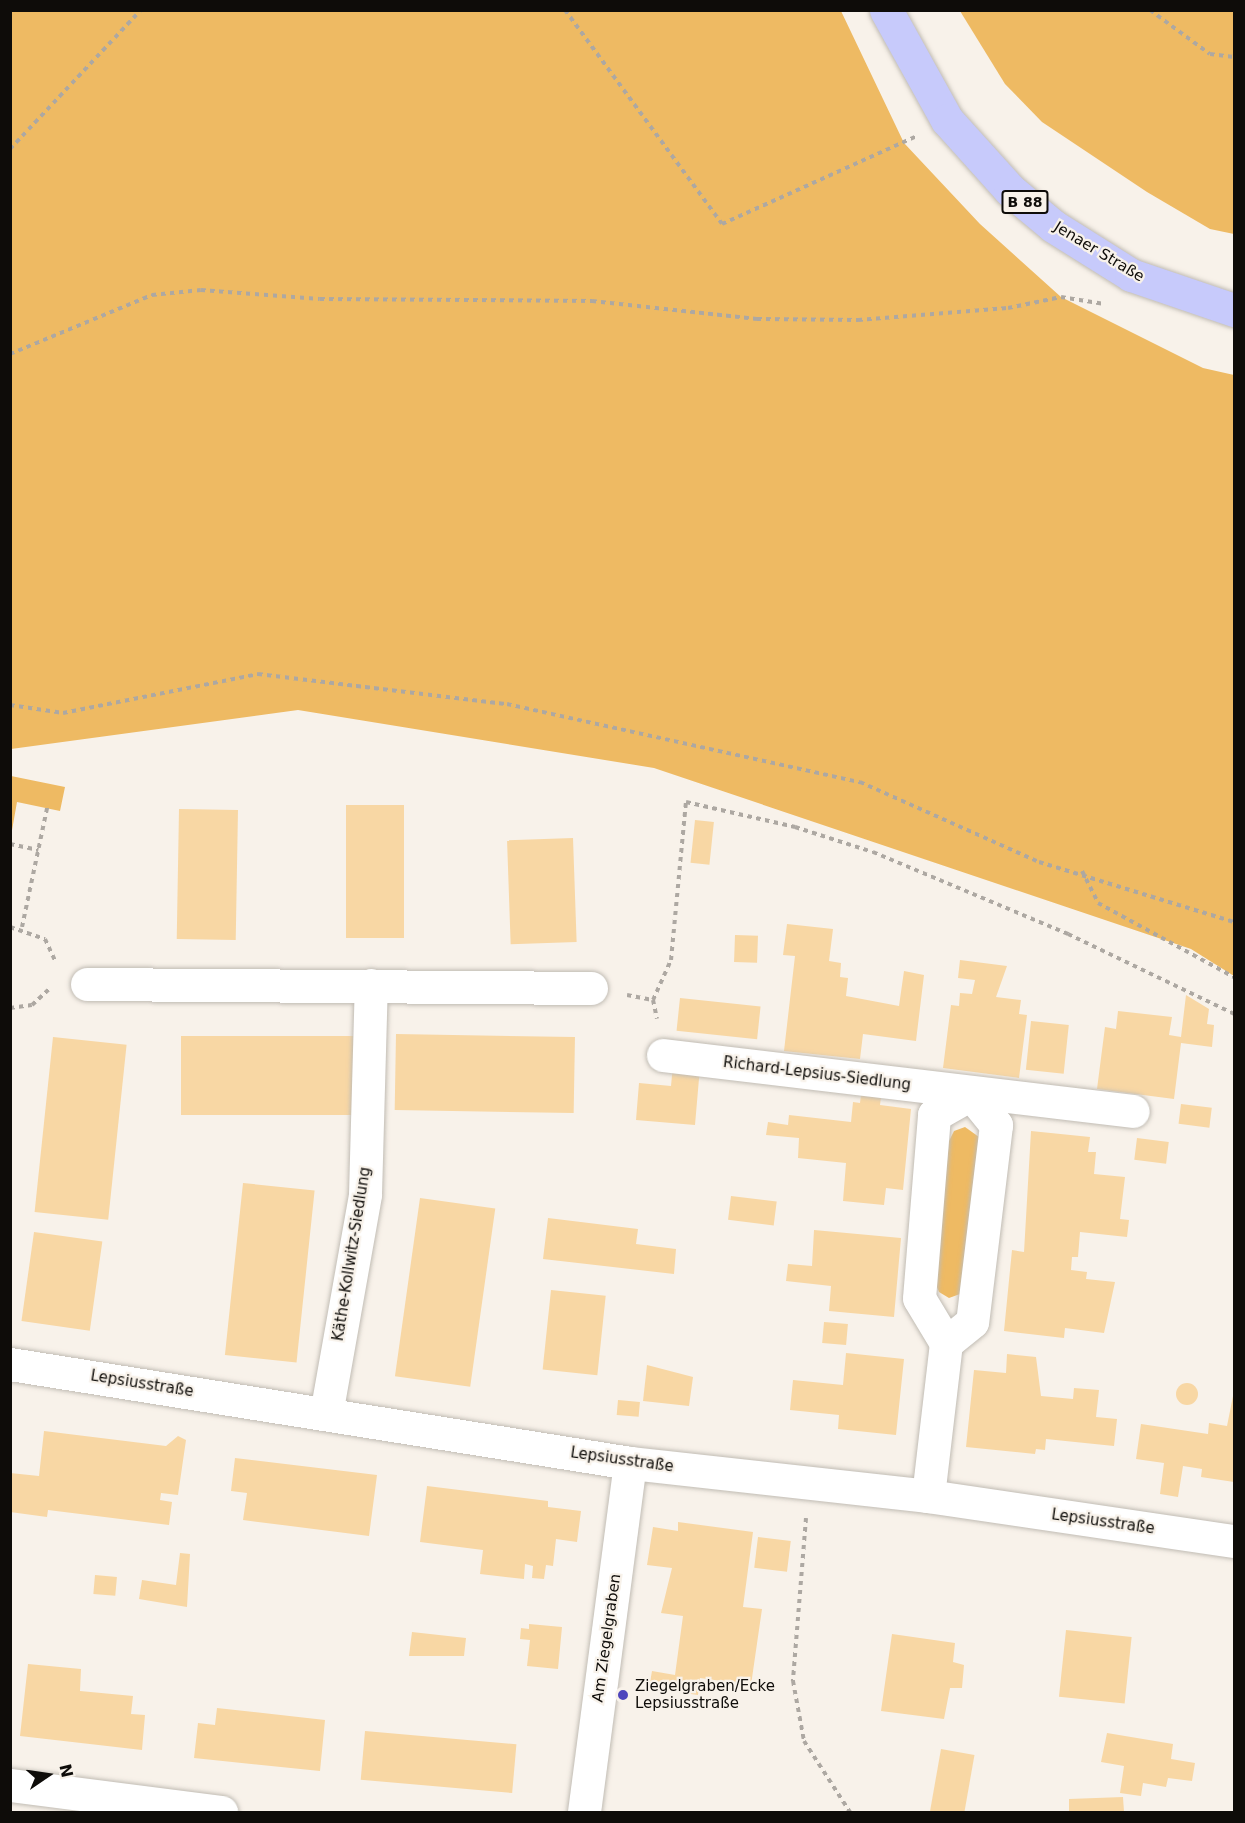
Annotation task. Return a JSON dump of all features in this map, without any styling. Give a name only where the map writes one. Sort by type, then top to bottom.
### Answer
[{"type":"main road","name":"Jenaer Straße","points":[[886,10],[946,120],[1010,190],[1092,252],[1172,292],[1234,310]]},
{"type":"street","points":[[87,984],[591,988]]},
{"type":"street","name":"Käthe-Kollwitz-Siedlung","points":[[326,1414],[365,1194],[372,985]]},
{"type":"street","name":"Richard-Lepsius-Siedlung","points":[[663,1055],[971,1094],[1133,1111]]},
{"type":"street","points":[[928,1496],[946,1344],[919,1298],[934,1115],[971,1094],[996,1125],[972,1322],[946,1344]]},
{"type":"street","name":"Lepsiusstraße","points":[[10,1365],[630,1463],[928,1496],[1234,1541]]},
{"type":"street","name":"Am Ziegelgraben","points":[[584,1812],[630,1463]]},
{"type":"street","points":[[10,1785],[221,1812]]},
{"type":"path","points":[[10,149],[141,10]]},
{"type":"path","points":[[566,10],[722,224],[946,120]]},
{"type":"path","points":[[1150,10],[1210,54],[1234,57]]},
{"type":"path","points":[[10,354],[152,295],[201,290],[351,300],[592,301],[757,319],[858,321],[1008,308],[1061,297],[1108,305]]},
{"type":"path","points":[[10,705],[63,713],[258,674],[507,704],[860,782],[1039,861],[1082,871],[1234,922]]},
{"type":"path","points":[[663,1055],[653,999],[671,960],[686,802],[795,827],[873,852],[1068,934],[1234,1014]]},
{"type":"path","points":[[22,927],[47,808]]},
{"type":"path","points":[[10,844],[38,850]]},
{"type":"path","points":[[1082,871],[1098,903],[1234,976]]},
{"type":"path","points":[[10,927],[22,927],[45,939],[55,969]]},
{"type":"path","points":[[10,1008],[32,1005],[53,981]]},
{"type":"path","points":[[591,988],[653,999]]},
{"type":"path","points":[[808,1482],[793,1681],[804,1741],[850,1812]]},
{"type":"shaded area","points":[[10,11],[841,11],[904,143],[980,224],[1061,297],[1203,368],[1234,375],[1234,976],[1191,949],[654,768],[298,710],[11,749]]},
{"type":"shaded area","points":[[960,11],[1234,11],[1234,234],[1210,229],[1147,192],[1042,122],[1005,84]]},
{"type":"shaded area","points":[[11,776],[65,787],[60,811],[17,802],[11,836]]},
{"type":"shaded area","points":[[965,1127],[979,1137],[960,1294],[949,1298],[939,1292],[935,1282],[949,1141],[954,1131]]},
{"type":"building","points":[[346,805],[404,805],[404,938],[346,938]]},
{"type":"building","points":[[179,809],[238,810],[236,940],[177,939]]},
{"type":"building","points":[[695,820],[714,822],[709,865],[691,863]]},
{"type":"building","points":[[573,838],[577,942],[511,944],[507,840]]},
{"type":"building","points":[[787,924],[833,929],[829,961],[841,963],[840,977],[848,978],[846,996],[899,1006],[904,971],[924,975],[916,1041],[863,1034],[860,1059],[784,1051],[795,956],[783,955]]},
{"type":"building","points":[[735,935],[758,936],[757,963],[734,962]]},
{"type":"building","points":[[960,960],[1007,966],[996,997],[1021,1000],[1019,1014],[1027,1015],[1019,1078],[943,1068],[951,1005],[959,1006],[960,993],[972,994],[975,980],[958,978]]},
{"type":"building","points":[[1186,995],[1209,1009],[1207,1024],[1214,1025],[1212,1047],[1181,1043],[1174,1099],[1097,1089],[1105,1027],[1116,1029],[1118,1011],[1172,1017],[1169,1035],[1181,1037]]},
{"type":"building","points":[[680,998],[761,1006],[757,1039],[677,1031]]},
{"type":"building","points":[[1031,1021],[1069,1025],[1064,1074],[1026,1070]]},
{"type":"building","points":[[396,1034],[575,1037],[574,1113],[395,1110]]},
{"type":"building","points":[[181,1036],[358,1036],[358,1115],[181,1115]]},
{"type":"building","points":[[53,1037],[127,1045],[108,1220],[35,1212]]},
{"type":"building","points":[[673,1065],[700,1067],[695,1125],[636,1120],[639,1083],[671,1086]]},
{"type":"building","points":[[862,1087],[882,1089],[880,1105],[911,1109],[903,1190],[886,1188],[884,1205],[843,1201],[846,1163],[798,1158],[799,1138],[766,1135],[768,1122],[788,1125],[789,1115],[851,1122],[853,1102],[860,1103]]},
{"type":"building","points":[[1181,1104],[1212,1108],[1209,1128],[1179,1124]]},
{"type":"building","points":[[1031,1131],[1090,1137],[1088,1152],[1096,1152],[1094,1174],[1125,1177],[1120,1219],[1129,1220],[1127,1237],[1080,1232],[1078,1257],[1072,1257],[1071,1270],[1087,1272],[1086,1279],[1115,1282],[1104,1333],[1065,1328],[1064,1338],[1004,1331],[1012,1250],[1024,1252]]},
{"type":"building","points":[[1137,1138],[1169,1142],[1166,1164],[1134,1160]]},
{"type":"building","points":[[243,1183],[315,1191],[297,1363],[225,1355]]},
{"type":"building","points":[[731,1196],[777,1202],[774,1225],[728,1220]]},
{"type":"building","points":[[420,1198],[495,1209],[470,1387],[395,1376]]},
{"type":"building","points":[[548,1218],[638,1229],[636,1244],[676,1249],[674,1274],[543,1259]]},
{"type":"building","points":[[814,1230],[901,1238],[894,1317],[829,1311],[831,1286],[786,1281],[788,1264],[812,1266]]},
{"type":"building","points":[[34,1232],[102,1242],[90,1331],[21,1321]]},
{"type":"building","points":[[551,1290],[606,1296],[597,1375],[543,1370]]},
{"type":"building","points":[[824,1322],[848,1324],[846,1345],[822,1343]]},
{"type":"building","points":[[846,1353],[904,1359],[896,1435],[838,1429],[839,1415],[790,1410],[793,1380],[843,1385]]},
{"type":"building","points":[[1007,1354],[1036,1357],[1041,1396],[1073,1399],[1074,1388],[1099,1390],[1096,1417],[1117,1419],[1114,1446],[1046,1439],[1045,1450],[1036,1449],[1035,1454],[966,1447],[974,1370],[1006,1373]]},
{"type":"building","points":[[647,1365],[693,1377],[689,1406],[643,1401]]},
{"type":"building","points":[[1187,1383],[1195,1386],[1198,1394],[1195,1402],[1187,1405],[1179,1402],[1176,1394],[1179,1386]]},
{"type":"building","points":[[1234,1391],[1234,1482],[1201,1477],[1202,1469],[1183,1466],[1178,1497],[1160,1494],[1164,1463],[1136,1459],[1141,1424],[1208,1434],[1209,1423],[1227,1426]]},
{"type":"building","points":[[618,1400],[640,1402],[639,1417],[617,1415]]},
{"type":"building","points":[[44,1431],[166,1446],[178,1436],[186,1440],[178,1495],[161,1493],[160,1500],[172,1502],[169,1525],[48,1510],[47,1517],[10,1512],[10,1473],[39,1476]]},
{"type":"building","points":[[235,1458],[377,1475],[369,1536],[243,1520],[247,1493],[231,1491]]},
{"type":"building","points":[[427,1486],[548,1501],[548,1507],[581,1511],[577,1542],[556,1539],[553,1566],[546,1565],[544,1579],[532,1578],[533,1566],[525,1564],[524,1579],[480,1574],[483,1550],[420,1542]]},
{"type":"building","points":[[678,1522],[753,1532],[743,1607],[762,1609],[751,1685],[700,1678],[698,1695],[649,1688],[652,1671],[675,1675],[683,1616],[661,1613],[672,1568],[647,1565],[653,1527],[678,1531]]},
{"type":"building","points":[[758,1537],[791,1541],[787,1572],[754,1568]]},
{"type":"building","points":[[180,1553],[190,1554],[187,1607],[139,1599],[142,1580],[176,1585]]},
{"type":"building","points":[[95,1575],[117,1577],[115,1596],[93,1594]]},
{"type":"building","points":[[529,1624],[562,1627],[558,1669],[527,1666],[530,1640],[520,1639],[521,1628],[529,1629]]},
{"type":"building","points":[[1066,1630],[1132,1637],[1125,1704],[1059,1697]]},
{"type":"building","points":[[412,1632],[466,1638],[464,1656],[409,1656]]},
{"type":"building","points":[[892,1634],[955,1643],[953,1662],[964,1665],[962,1688],[950,1688],[944,1719],[881,1711]]},
{"type":"building","points":[[28,1664],[81,1669],[80,1691],[133,1696],[131,1714],[145,1715],[142,1750],[20,1736]]},
{"type":"building","points":[[217,1708],[325,1720],[320,1771],[194,1758],[198,1723],[215,1725]]},
{"type":"building","points":[[365,1731],[516,1744],[512,1793],[361,1780]]},
{"type":"building","points":[[1107,1733],[1173,1744],[1171,1759],[1195,1763],[1192,1781],[1168,1778],[1166,1787],[1143,1783],[1141,1796],[1120,1793],[1124,1766],[1101,1762]]},
{"type":"building","points":[[941,1749],[974,1755],[964,1812],[930,1812]]},
{"type":"building","points":[[1123,1797],[1124,1812],[1069,1812],[1069,1799]]},
{"type":"place","name":"Ziegelgraben/Ecke Lepsiusstraße","points":[[623,1695]]}]
